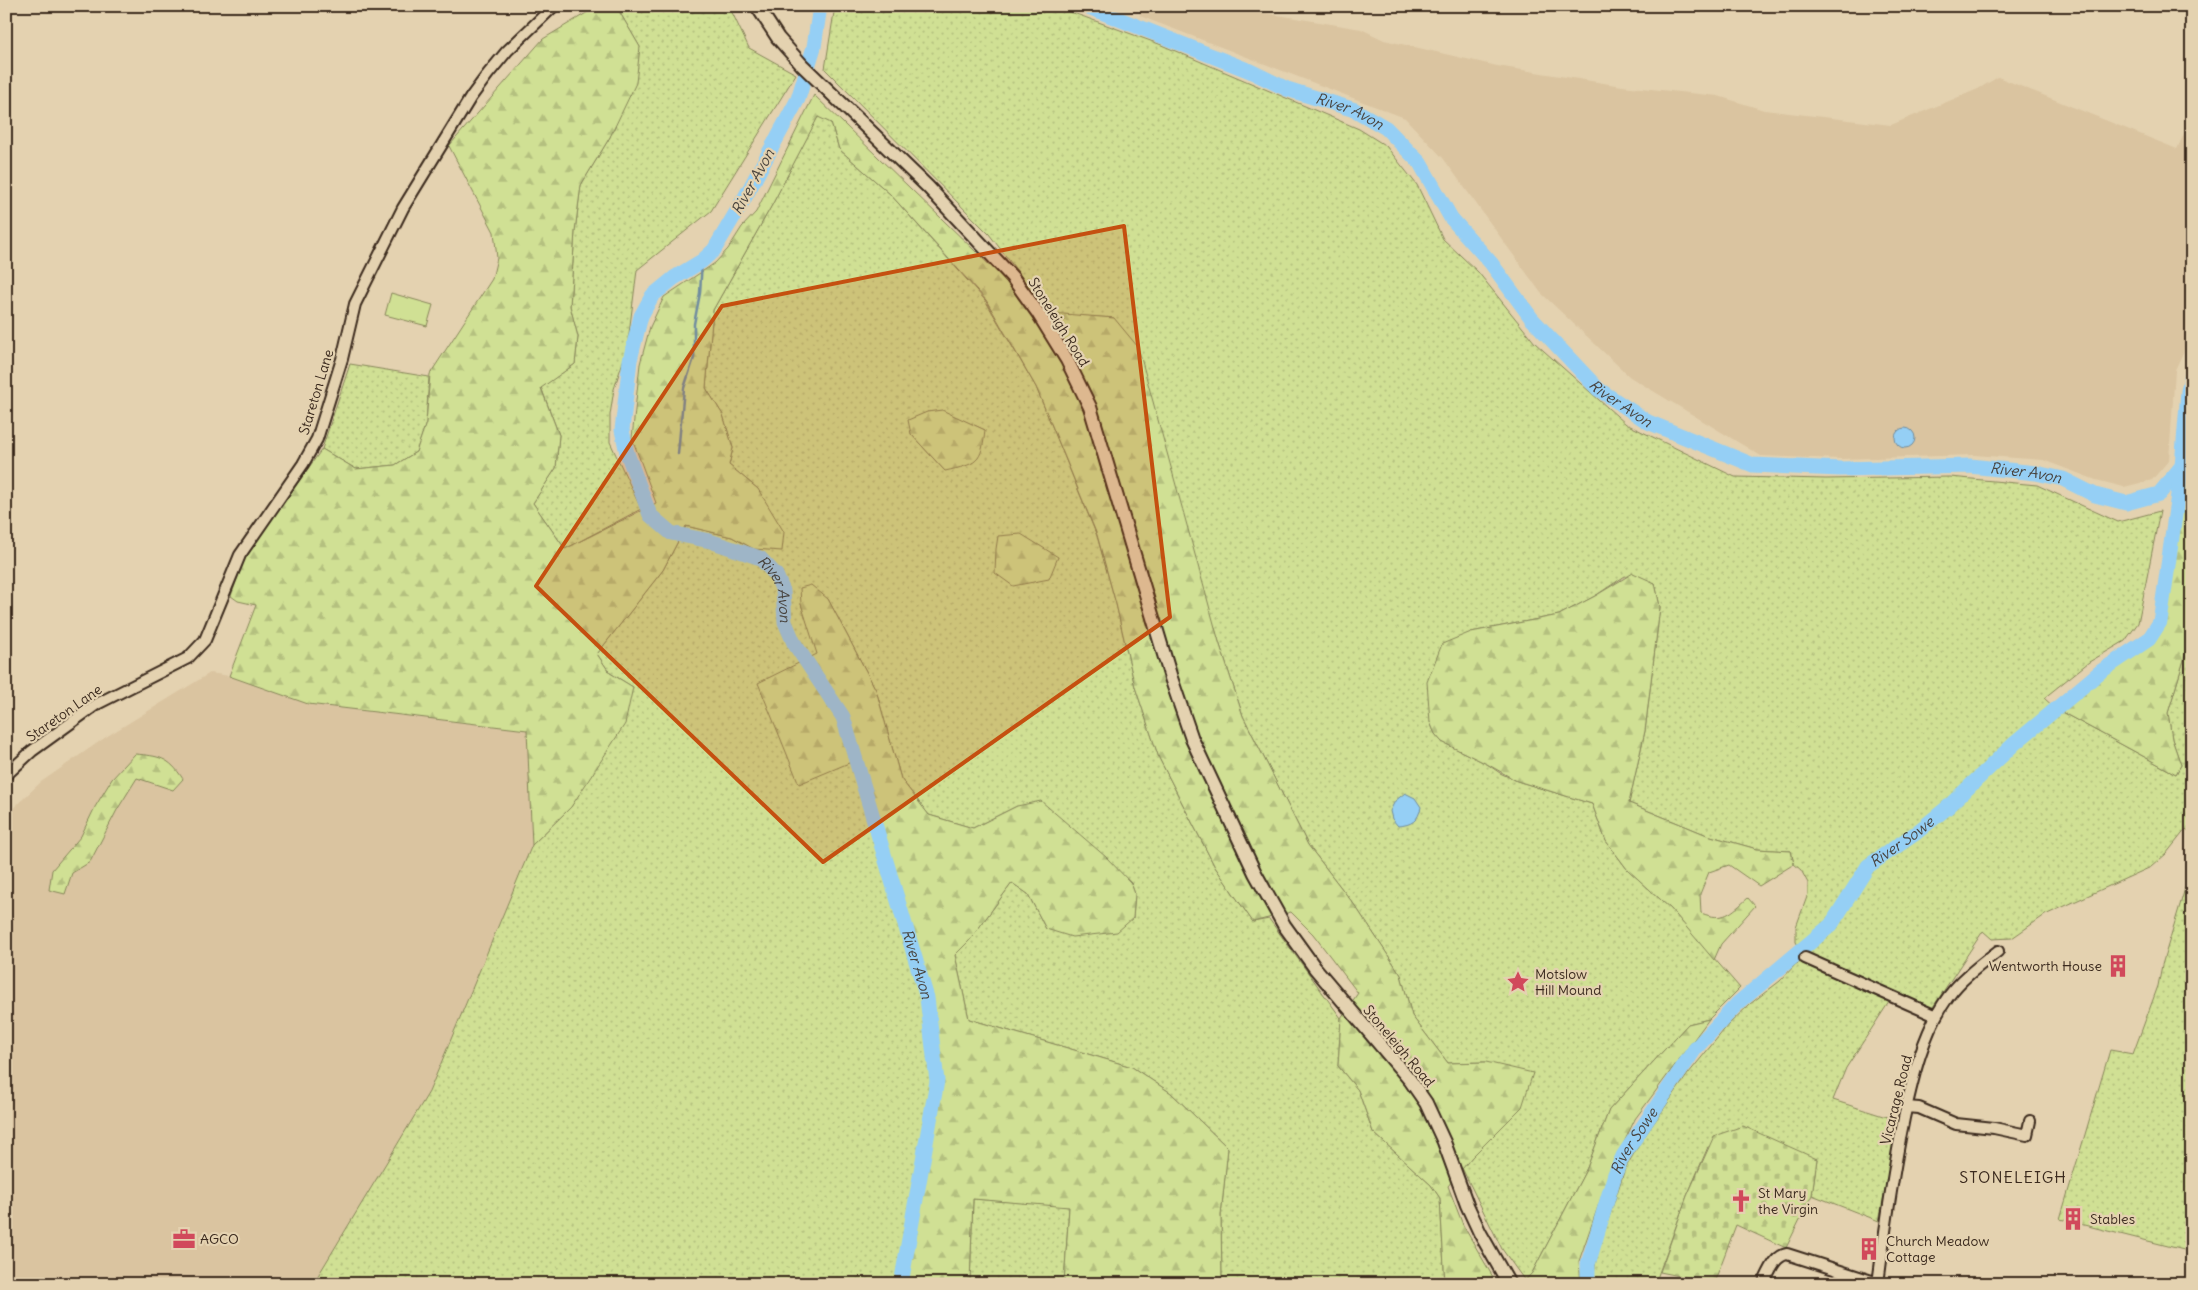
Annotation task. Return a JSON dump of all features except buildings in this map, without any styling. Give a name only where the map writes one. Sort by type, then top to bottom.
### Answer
[{"type":"main road","name":"Stoneleigh Road","points":[[757,6],[778,38],[802,65],[928,187],[994,257],[1038,313],[1067,360],[1090,407],[1170,678],[1192,739],[1254,870],[1284,925],[1316,968],[1410,1080],[1426,1102],[1444,1142],[1467,1205],[1480,1233],[1509,1284]]},
{"type":"street","name":"Stareton Lane","points":[[6,775],[32,751],[97,704],[188,658],[205,640],[240,555],[303,464],[317,439],[342,359],[355,304],[403,208],[471,97],[507,51],[534,23],[554,6]]},
{"type":"street","name":"Vicarage Road","points":[[1878,1283],[1897,1151],[1925,1041],[1936,1016],[1962,980],[1998,951]]},
{"type":"street","points":[[1805,958],[1936,1016]]},
{"type":"street","points":[[1907,1107],[1919,1108],[1956,1124],[1994,1128],[2027,1135],[2030,1121]]},
{"type":"street","points":[[1763,1284],[1776,1261],[1783,1254],[1878,1283]]},
{"type":"highlighted area","points":[[1124,226],[1170,617],[823,862],[536,586],[722,306]]},
{"type":"shaded area","points":[[1142,6],[1223,6],[1361,29],[1384,40],[1497,66],[1622,86],[1718,96],[1764,110],[1891,125],[1978,89],[1998,77],[2177,149],[2192,117],[2192,333],[2175,370],[2169,460],[2152,480],[2124,487],[2096,480],[2043,460],[1974,455],[1841,459],[1761,456],[1630,377],[1541,293],[1443,158],[1405,118],[1140,16]]},
{"type":"shaded area","points":[[210,673],[229,676],[308,704],[527,730],[532,845],[429,1092],[313,1284],[6,1284],[6,815],[41,782],[106,737]]},
{"type":"green space","points":[[598,6],[616,6],[640,47],[636,83],[610,137],[581,185],[575,231],[570,306],[578,337],[575,364],[541,388],[559,435],[556,468],[533,503],[565,549],[656,503],[632,438],[640,364],[650,327],[664,297],[715,263],[728,249],[742,227],[756,212],[814,95],[1038,312],[1114,318],[1138,347],[1219,642],[1243,716],[1308,845],[1356,907],[1401,975],[1412,1016],[1448,1063],[1486,1062],[1533,1073],[1522,1107],[1472,1157],[1448,1186],[1463,1225],[1497,1284],[1445,1284],[1440,1198],[1431,1185],[1373,1132],[1358,1090],[1338,1066],[1341,1018],[1358,993],[1313,934],[1291,912],[1253,922],[1215,867],[1159,758],[1135,687],[1116,604],[1097,535],[1036,387],[986,300],[890,194],[839,149],[831,123],[818,117],[772,205],[713,310],[706,388],[723,415],[733,448],[729,465],[758,489],[784,532],[782,551],[754,549],[732,537],[686,526],[663,570],[597,654],[610,673],[633,687],[625,724],[571,807],[532,845],[527,730],[308,704],[229,676],[256,605],[238,601],[231,596],[245,557],[322,449],[356,469],[395,465],[416,452],[426,423],[430,374],[492,279],[497,258],[494,232],[449,146],[543,39]]},
{"type":"green space","points":[[616,6],[729,6],[749,48],[796,74],[711,211],[637,270],[627,349],[614,389],[610,415],[610,442],[641,509],[565,549],[533,503],[556,468],[559,435],[541,387],[575,364],[578,337],[570,306],[575,231],[581,185],[610,137],[640,47]]},
{"type":"green space","points":[[835,6],[1054,6],[1159,44],[1359,129],[1386,146],[1417,185],[1443,239],[1478,272],[1535,343],[1626,424],[1735,477],[1826,479],[1950,477],[2037,485],[2118,522],[2160,511],[2138,623],[2125,641],[2089,662],[2044,698],[2056,709],[2176,774],[2181,765],[2172,739],[2168,713],[2192,633],[2192,833],[2186,829],[2166,854],[2151,867],[2045,915],[2012,938],[1992,939],[1983,931],[1931,1010],[1804,955],[1796,942],[1796,927],[1808,894],[1808,883],[1801,870],[1794,864],[1791,851],[1757,849],[1707,835],[1629,803],[1645,731],[1660,607],[1655,583],[1625,576],[1595,596],[1559,615],[1471,632],[1430,722],[1435,734],[1442,742],[1517,781],[1592,804],[1606,841],[1627,869],[1671,909],[1740,988],[1709,1019],[1688,1024],[1609,1110],[1587,1168],[1532,1273],[1525,1281],[1502,1249],[1462,1168],[1472,1157],[1486,1062],[1448,1063],[1412,1016],[1401,975],[1356,907],[1308,845],[1243,716],[1114,318],[1050,314],[989,234],[825,69]]},
{"type":"green space","points":[[818,116],[831,123],[839,149],[890,194],[985,300],[1036,387],[1097,536],[1116,604],[1135,687],[1159,758],[1215,867],[1253,922],[1269,919],[1341,1018],[1338,1066],[1358,1090],[1373,1132],[1431,1185],[1440,1198],[1445,1284],[1222,1284],[1221,1215],[1228,1148],[1171,1093],[1132,1067],[969,1019],[955,955],[969,941],[1012,883],[1028,894],[1046,929],[1133,918],[1135,894],[1131,883],[1017,806],[973,828],[929,815],[901,779],[876,690],[828,599],[801,604],[856,759],[927,998],[937,1081],[901,1284],[313,1284],[429,1092],[532,845],[571,807],[633,687],[610,673],[597,654],[663,570],[686,526],[732,537],[754,549],[758,489],[729,465],[733,448],[723,415],[706,388],[713,310],[772,205]],"holes":[[[942,411],[985,430],[945,471],[911,434],[927,412]]]},
{"type":"green space","points":[[391,293],[433,305],[427,326],[385,315]]},
{"type":"green space","points":[[350,364],[429,377],[426,423],[416,452],[395,465],[356,469],[322,449]]},
{"type":"green space","points":[[2192,374],[2192,633],[2168,713],[2172,739],[2181,765],[2176,774],[2056,709],[2100,672],[2149,639],[2160,622],[2182,466],[2188,391]]},
{"type":"green space","points":[[942,410],[985,430],[982,449],[979,456],[971,464],[945,471],[911,434],[908,420],[927,412]]},
{"type":"green space","points":[[1021,534],[1058,557],[1049,579],[1013,586],[995,573],[998,536]]},
{"type":"green space","points":[[1633,573],[1655,583],[1660,607],[1645,731],[1629,803],[1707,835],[1757,849],[1791,851],[1794,864],[1759,886],[1729,865],[1709,872],[1700,894],[1701,913],[1709,916],[1721,916],[1732,912],[1748,898],[1755,906],[1721,944],[1714,960],[1671,909],[1627,869],[1606,841],[1592,804],[1517,781],[1442,742],[1435,734],[1430,722],[1427,682],[1442,644],[1471,632],[1559,615]]},
{"type":"green space","points":[[811,585],[828,599],[876,690],[901,779],[929,815],[973,828],[1017,806],[1041,801],[1106,857],[1131,883],[1135,894],[1133,918],[1117,932],[1072,937],[1046,929],[1028,894],[1012,883],[969,941],[955,955],[969,1019],[1132,1067],[1171,1093],[1228,1148],[1221,1215],[1222,1284],[1064,1284],[1069,1207],[973,1199],[970,1284],[901,1284],[937,1081],[927,998],[856,760],[799,784],[758,683],[817,654],[801,604],[800,588]]},
{"type":"green space","points":[[135,754],[163,759],[173,766],[183,779],[173,790],[137,778],[117,810],[90,862],[72,873],[65,894],[49,890],[52,870],[81,836],[95,807],[112,779]]},
{"type":"green space","points":[[2192,865],[2192,1251],[2188,1251],[2060,1219],[2110,1050],[2133,1054],[2158,986],[2162,965]]},
{"type":"green space","points":[[1804,961],[1891,999],[1846,1068],[1833,1100],[1883,1116],[1899,1118],[1879,1221],[1812,1195],[1817,1159],[1708,1147],[1687,1196],[1655,1284],[1622,1284],[1593,1280],[1597,1254],[1625,1169],[1640,1143],[1688,1074],[1728,1025],[1750,1004],[1780,981],[1796,964]]},
{"type":"green space","points":[[1709,1019],[1635,1119],[1610,1172],[1579,1261],[1581,1284],[1522,1284],[1532,1273],[1587,1168],[1609,1110],[1688,1024]]},
{"type":"green space","points":[[1743,1126],[1817,1159],[1812,1195],[1786,1248],[1736,1225],[1714,1283],[1660,1272],[1687,1196],[1714,1136]]},
{"type":"green space","points":[[973,1199],[1069,1206],[1064,1284],[970,1284]]},
{"type":"water","points":[[1905,428],[1912,431],[1915,438],[1912,445],[1905,448],[1898,445],[1895,438],[1898,431]]},
{"type":"water","points":[[1405,793],[1415,798],[1421,807],[1414,821],[1407,825],[1398,826],[1392,819],[1390,811],[1395,801]]},
{"type":"waterway","name":"River Avon","points":[[820,6],[814,47],[798,99],[744,199],[714,250],[702,261],[674,278],[652,296],[641,316],[630,360],[622,430],[627,453],[650,515],[671,533],[710,541],[760,558],[776,575],[783,591],[785,622],[794,643],[843,717],[927,998],[937,1081],[901,1284]]},
{"type":"waterway","name":"River Avon","points":[[1086,6],[1250,71],[1287,89],[1355,110],[1386,128],[1420,163],[1451,218],[1491,263],[1532,319],[1598,389],[1648,422],[1753,465],[1840,469],[1970,466],[2036,473],[2063,479],[2095,495],[2126,503],[2159,494],[2182,466]]},
{"type":"waterway","points":[[678,454],[684,388],[694,358],[694,324],[700,293],[702,261]]},
{"type":"waterway","name":"River Sowe","points":[[1588,1284],[1588,1264],[1615,1174],[1623,1156],[1695,1049],[1737,1004],[1831,925],[1868,866],[1916,833],[1948,807],[2014,744],[2100,672],[2149,639],[2160,622],[2182,466],[2188,391],[2192,374]]},
{"type":"place","name":"Wentworth House","points":[[2118,966]]},
{"type":"place","name":"Motslow Hill Mound","points":[[1518,982]]},
{"type":"place","name":"St Mary the Virgin","points":[[1741,1201]]},
{"type":"place","name":"Stables","points":[[2073,1219]]},
{"type":"place","name":"AGCO","points":[[184,1239]]},
{"type":"place","name":"Church Meadow Cottage","points":[[1869,1249]]},
{"type":"district","name":"STONELEIGH","points":[[2013,1177]]}]
